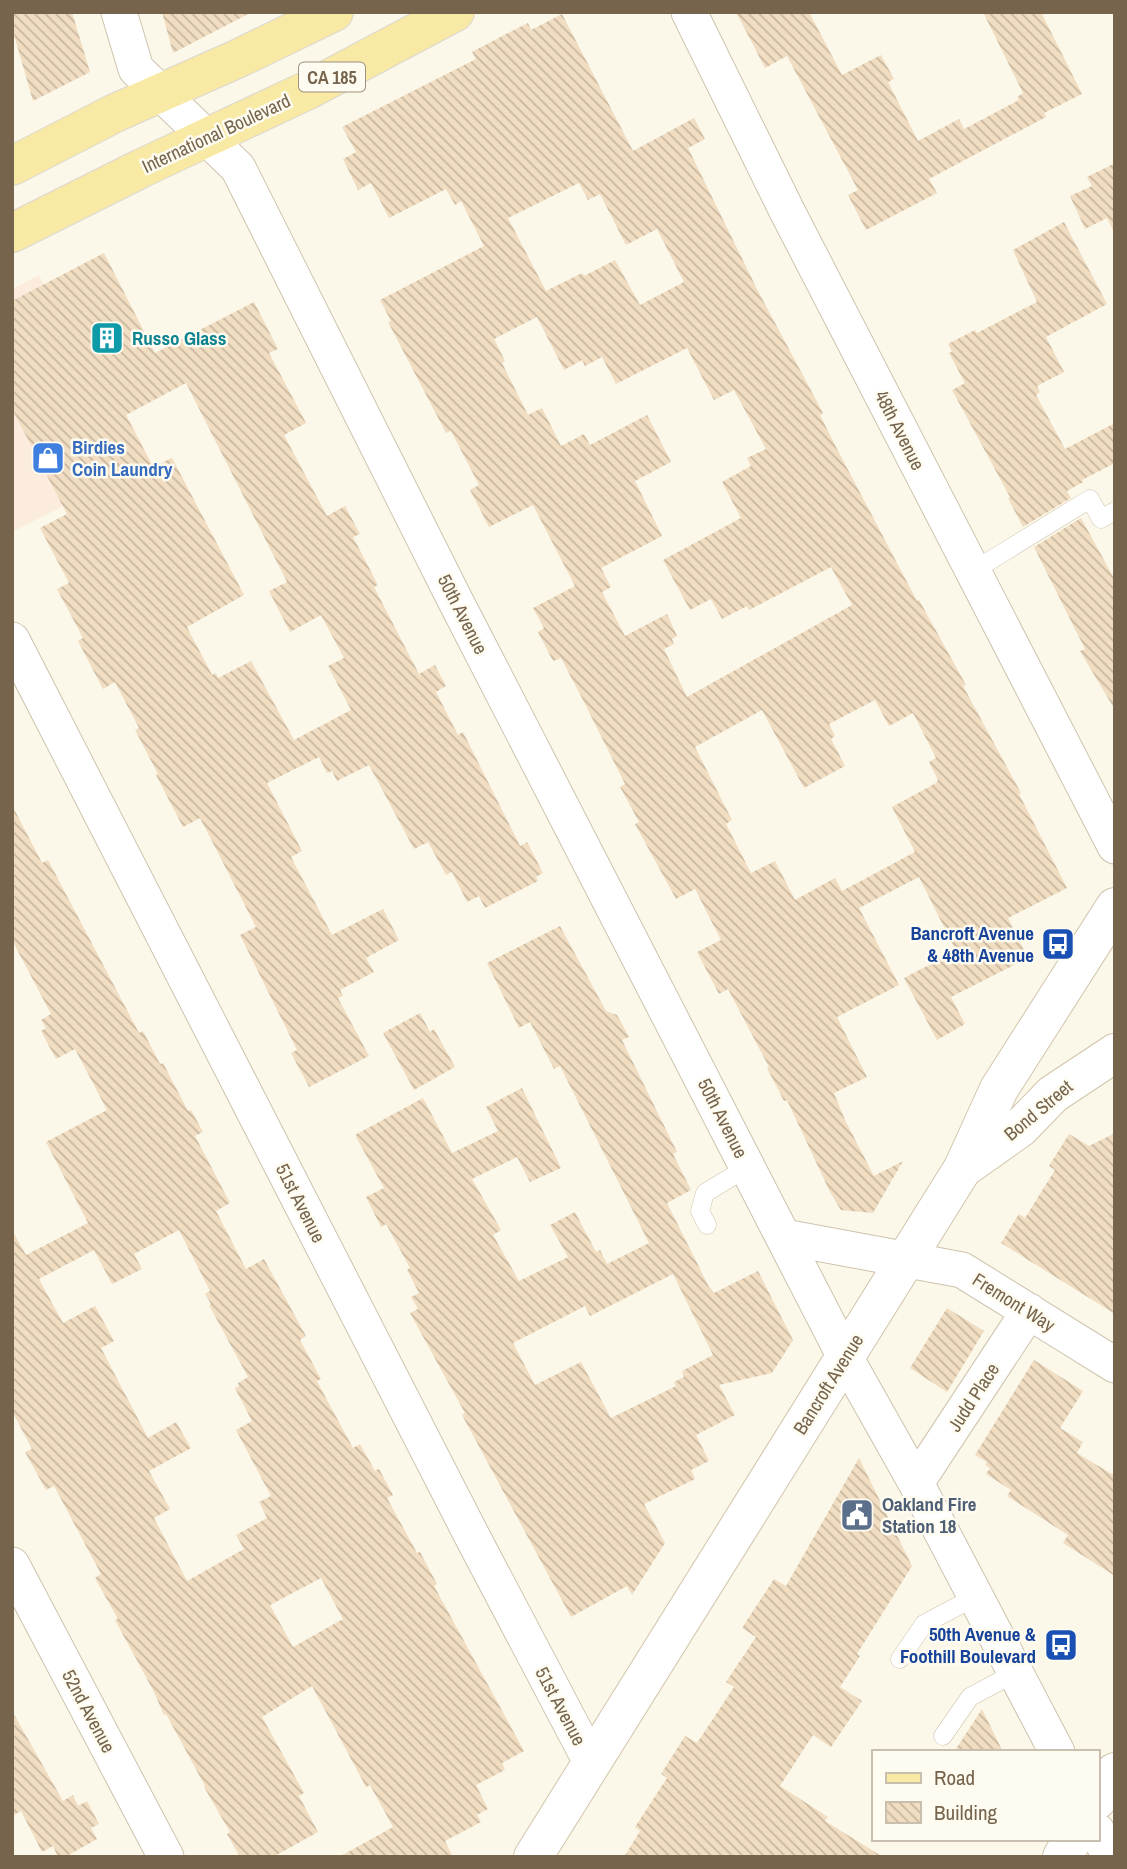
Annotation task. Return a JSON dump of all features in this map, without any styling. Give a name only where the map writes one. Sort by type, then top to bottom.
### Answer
[{"type":"main road","points":[[12,166],[115,113],[237,60],[334,12]]},
{"type":"main road","name":"International Boulevard","points":[[12,233],[308,90],[455,12]]},
{"type":"street","name":"50th Avenue","points":[[119,12],[136,69],[238,168],[454,598],[845,1356],[916,1483],[1056,1750]]},
{"type":"street","name":"48th Avenue","points":[[689,12],[782,200],[1115,846]]},
{"type":"street","name":"51st Avenue","points":[[12,640],[592,1764]]},
{"type":"street","name":"Bancroft Avenue","points":[[533,1857],[964,1168],[999,1089],[1115,907]]},
{"type":"street","name":"Bond Street","points":[[964,1168],[1020,1128],[1053,1094],[1115,1053]]},
{"type":"street","points":[[784,1237],[905,1259]]},
{"type":"street","name":"Fremont Way","points":[[905,1259],[962,1270],[1115,1365]]},
{"type":"street","name":"Judd Place","points":[[916,1483],[1029,1311]]},
{"type":"street","name":"52nd Avenue","points":[[12,1565],[166,1857]]},
{"type":"street","points":[[1099,1797],[1115,1772]]},
{"type":"street","points":[[1099,1835],[1110,1857]]},
{"type":"street","points":[[1062,1857],[1072,1841]]},
{"type":"lane","points":[[973,571],[1090,499],[1101,519],[1115,511]]},
{"type":"lane","points":[[707,1225],[700,1211],[705,1193],[748,1167]]},
{"type":"lane","points":[[900,1659],[924,1624],[975,1597]]},
{"type":"lane","points":[[943,1736],[970,1697],[1015,1673]]},
{"type":"shaded area","points":[[39,275],[117,430],[131,423],[151,462],[12,532],[12,289]]},
{"type":"building","points":[[12,12],[72,12],[90,72],[33,101],[12,28]]},
{"type":"building","points":[[162,12],[252,12],[173,53]]},
{"type":"building","points":[[736,12],[809,12],[842,75],[881,55],[894,79],[888,82],[918,141],[959,119],[964,129],[1019,100],[1017,97],[1023,93],[983,12],[1041,12],[1082,94],[1044,113],[1046,117],[929,179],[937,193],[866,230],[848,195],[858,190],[787,56],[765,68]]},
{"type":"building","points":[[562,14],[633,151],[694,118],[705,139],[688,148],[757,289],[823,413],[820,415],[836,447],[917,601],[919,600],[966,685],[963,686],[1021,793],[1019,794],[1067,888],[1008,918],[1028,958],[951,997],[965,1024],[937,1040],[904,978],[956,951],[919,877],[859,908],[899,985],[837,1017],[867,1077],[834,1093],[845,1120],[874,1176],[903,1161],[873,1213],[841,1210],[830,1192],[787,1100],[784,1101],[728,989],[719,994],[697,952],[721,940],[695,889],[676,899],[635,824],[639,822],[620,787],[625,784],[583,700],[561,658],[553,661],[538,632],[544,628],[533,608],[575,586],[533,505],[489,527],[470,490],[479,485],[451,431],[446,433],[388,322],[391,321],[380,300],[484,246],[461,201],[455,205],[446,189],[389,218],[371,183],[358,190],[343,159],[356,152],[342,127],[476,59],[472,52],[506,34],[528,23],[531,30]],"holes":[[[579,183],[588,200],[600,194],[626,245],[657,229],[684,282],[640,305],[615,260],[546,291],[508,218]],[[537,317],[564,370],[582,360],[585,366],[602,357],[616,384],[687,348],[714,400],[734,390],[766,449],[747,458],[751,466],[722,482],[741,518],[663,560],[690,610],[711,599],[722,619],[747,606],[749,610],[831,567],[852,605],[687,697],[664,649],[674,644],[672,639],[677,636],[667,614],[625,636],[602,592],[611,587],[601,568],[662,536],[635,481],[671,462],[647,415],[590,445],[584,434],[561,446],[542,408],[528,415],[502,363],[505,361],[494,339]],[[875,700],[889,726],[913,713],[936,758],[929,762],[938,780],[892,807],[915,852],[842,891],[835,878],[795,900],[775,861],[751,873],[726,824],[732,820],[695,747],[762,710],[804,788],[845,766],[831,739],[835,736],[829,724]]]},
{"type":"building","points":[[1115,163],[1115,234],[1107,218],[1085,229],[1070,196],[1092,186],[1087,177]]},
{"type":"building","points":[[1064,222],[1107,304],[1046,337],[1064,372],[1037,386],[1040,392],[1036,395],[1065,449],[1115,423],[1115,463],[1082,480],[1083,482],[1067,491],[1071,498],[1023,527],[1008,498],[1010,497],[952,390],[965,383],[949,353],[952,352],[948,344],[975,330],[977,333],[1037,302],[1013,250]]},
{"type":"building","points":[[104,253],[155,353],[254,302],[278,349],[269,353],[306,423],[284,435],[327,516],[345,506],[360,534],[353,537],[378,585],[374,587],[419,674],[435,665],[446,686],[436,692],[458,735],[463,732],[520,846],[527,842],[543,873],[536,877],[538,881],[485,908],[479,896],[467,902],[452,872],[446,875],[428,842],[414,849],[369,765],[337,781],[332,771],[327,773],[319,757],[267,783],[302,851],[291,857],[332,935],[383,909],[399,940],[366,958],[374,972],[340,990],[343,996],[338,998],[369,1056],[309,1087],[291,1053],[297,1050],[240,935],[256,927],[200,818],[183,827],[156,775],[158,774],[135,730],[139,728],[115,682],[103,689],[78,641],[83,638],[57,589],[69,583],[40,528],[67,514],[12,409],[12,301]],"holes":[[[186,383],[287,582],[269,591],[290,632],[321,615],[344,658],[328,666],[351,710],[294,740],[251,661],[218,678],[216,673],[212,675],[187,627],[244,595],[172,458],[153,467],[126,415]]]},
{"type":"building","points":[[1081,518],[1115,580],[1115,710],[1080,651],[1085,649],[1034,547]]},
{"type":"building","points":[[12,805],[42,863],[48,860],[139,1033],[143,1031],[160,1064],[163,1063],[188,1111],[191,1110],[203,1132],[195,1136],[230,1203],[216,1211],[246,1269],[264,1259],[306,1336],[300,1340],[321,1379],[317,1381],[327,1400],[353,1448],[360,1444],[375,1471],[379,1469],[393,1495],[387,1498],[417,1553],[420,1552],[437,1584],[434,1586],[524,1751],[502,1763],[505,1770],[476,1785],[488,1809],[477,1815],[481,1822],[445,1841],[453,1857],[339,1857],[393,1827],[370,1785],[366,1787],[312,1686],[262,1717],[304,1793],[299,1796],[318,1832],[273,1857],[240,1857],[227,1834],[230,1832],[166,1714],[164,1715],[115,1620],[118,1619],[95,1578],[101,1574],[54,1486],[46,1490],[25,1452],[32,1449],[12,1411],[12,1230],[26,1255],[88,1223],[46,1142],[107,1110],[75,1049],[56,1059],[41,1031],[46,1028],[41,1020],[51,1014],[12,940]],"holes":[[[179,1230],[210,1291],[205,1294],[211,1304],[209,1305],[248,1377],[235,1388],[252,1421],[236,1430],[271,1496],[259,1502],[267,1518],[236,1535],[244,1549],[187,1581],[154,1518],[170,1509],[149,1471],[191,1448],[176,1422],[148,1438],[101,1348],[114,1341],[95,1306],[63,1323],[39,1279],[94,1250],[112,1284],[142,1269],[134,1254]],[[321,1578],[343,1619],[293,1647],[270,1605]]]},
{"type":"building","points":[[560,926],[606,1011],[617,1015],[629,1037],[622,1040],[677,1152],[673,1154],[691,1190],[667,1203],[709,1287],[714,1293],[758,1271],[793,1340],[772,1373],[719,1385],[735,1415],[696,1435],[709,1461],[691,1470],[695,1479],[644,1504],[665,1543],[632,1595],[627,1586],[571,1617],[410,1313],[418,1309],[411,1297],[419,1293],[407,1270],[410,1268],[386,1224],[381,1227],[366,1197],[384,1188],[355,1135],[423,1098],[452,1153],[498,1131],[486,1107],[522,1088],[561,1168],[530,1182],[517,1157],[472,1179],[501,1230],[493,1235],[519,1281],[568,1257],[550,1225],[575,1212],[596,1252],[600,1250],[607,1264],[649,1243],[560,1066],[554,1069],[530,1022],[519,1028],[487,963]],"holes":[[[673,1274],[713,1355],[682,1371],[684,1377],[674,1382],[676,1386],[611,1418],[581,1362],[535,1385],[513,1343],[585,1306],[590,1316]]]},
{"type":"building","points":[[420,1013],[430,1032],[434,1029],[455,1067],[414,1090],[383,1033]]},
{"type":"building","points":[[1115,1133],[1115,1314],[1001,1243],[1019,1214],[1025,1218],[1055,1170],[1049,1166],[1069,1134],[1089,1146]]},
{"type":"building","points":[[947,1308],[984,1331],[947,1392],[910,1368]]},
{"type":"building","points":[[1034,1360],[1083,1391],[1060,1428],[1083,1442],[1077,1453],[1115,1476],[1115,1576],[1063,1543],[1068,1535],[1007,1496],[1011,1490],[986,1474],[990,1468],[985,1465],[987,1462],[975,1455]]},
{"type":"building","points":[[859,1458],[912,1566],[857,1654],[860,1656],[840,1687],[862,1701],[831,1747],[813,1735],[780,1786],[828,1817],[825,1821],[883,1857],[624,1857],[640,1831],[635,1827],[667,1778],[661,1774],[685,1736],[697,1743],[734,1687],[726,1682],[756,1637],[742,1628],[774,1579],[786,1586]]},
{"type":"building","points":[[982,1709],[1002,1750],[955,1750]]},
{"type":"building","points":[[12,1711],[63,1801],[73,1795],[78,1806],[87,1801],[99,1824],[91,1828],[97,1839],[65,1857],[58,1857],[53,1846],[42,1852],[21,1811],[12,1816]]},
{"type":"place","name":"Russo Glass","points":[[107,338]]},
{"type":"place","name":"Birdies Coin Laundry","points":[[48,458]]},
{"type":"place","name":"Bancroft Avenue & 48th Avenue","points":[[1058,944]]},
{"type":"place","name":"Oakland Fire Station 18","points":[[857,1515]]},
{"type":"place","name":"50th Avenue & Foothill Boulevard","points":[[1061,1645]]}]
